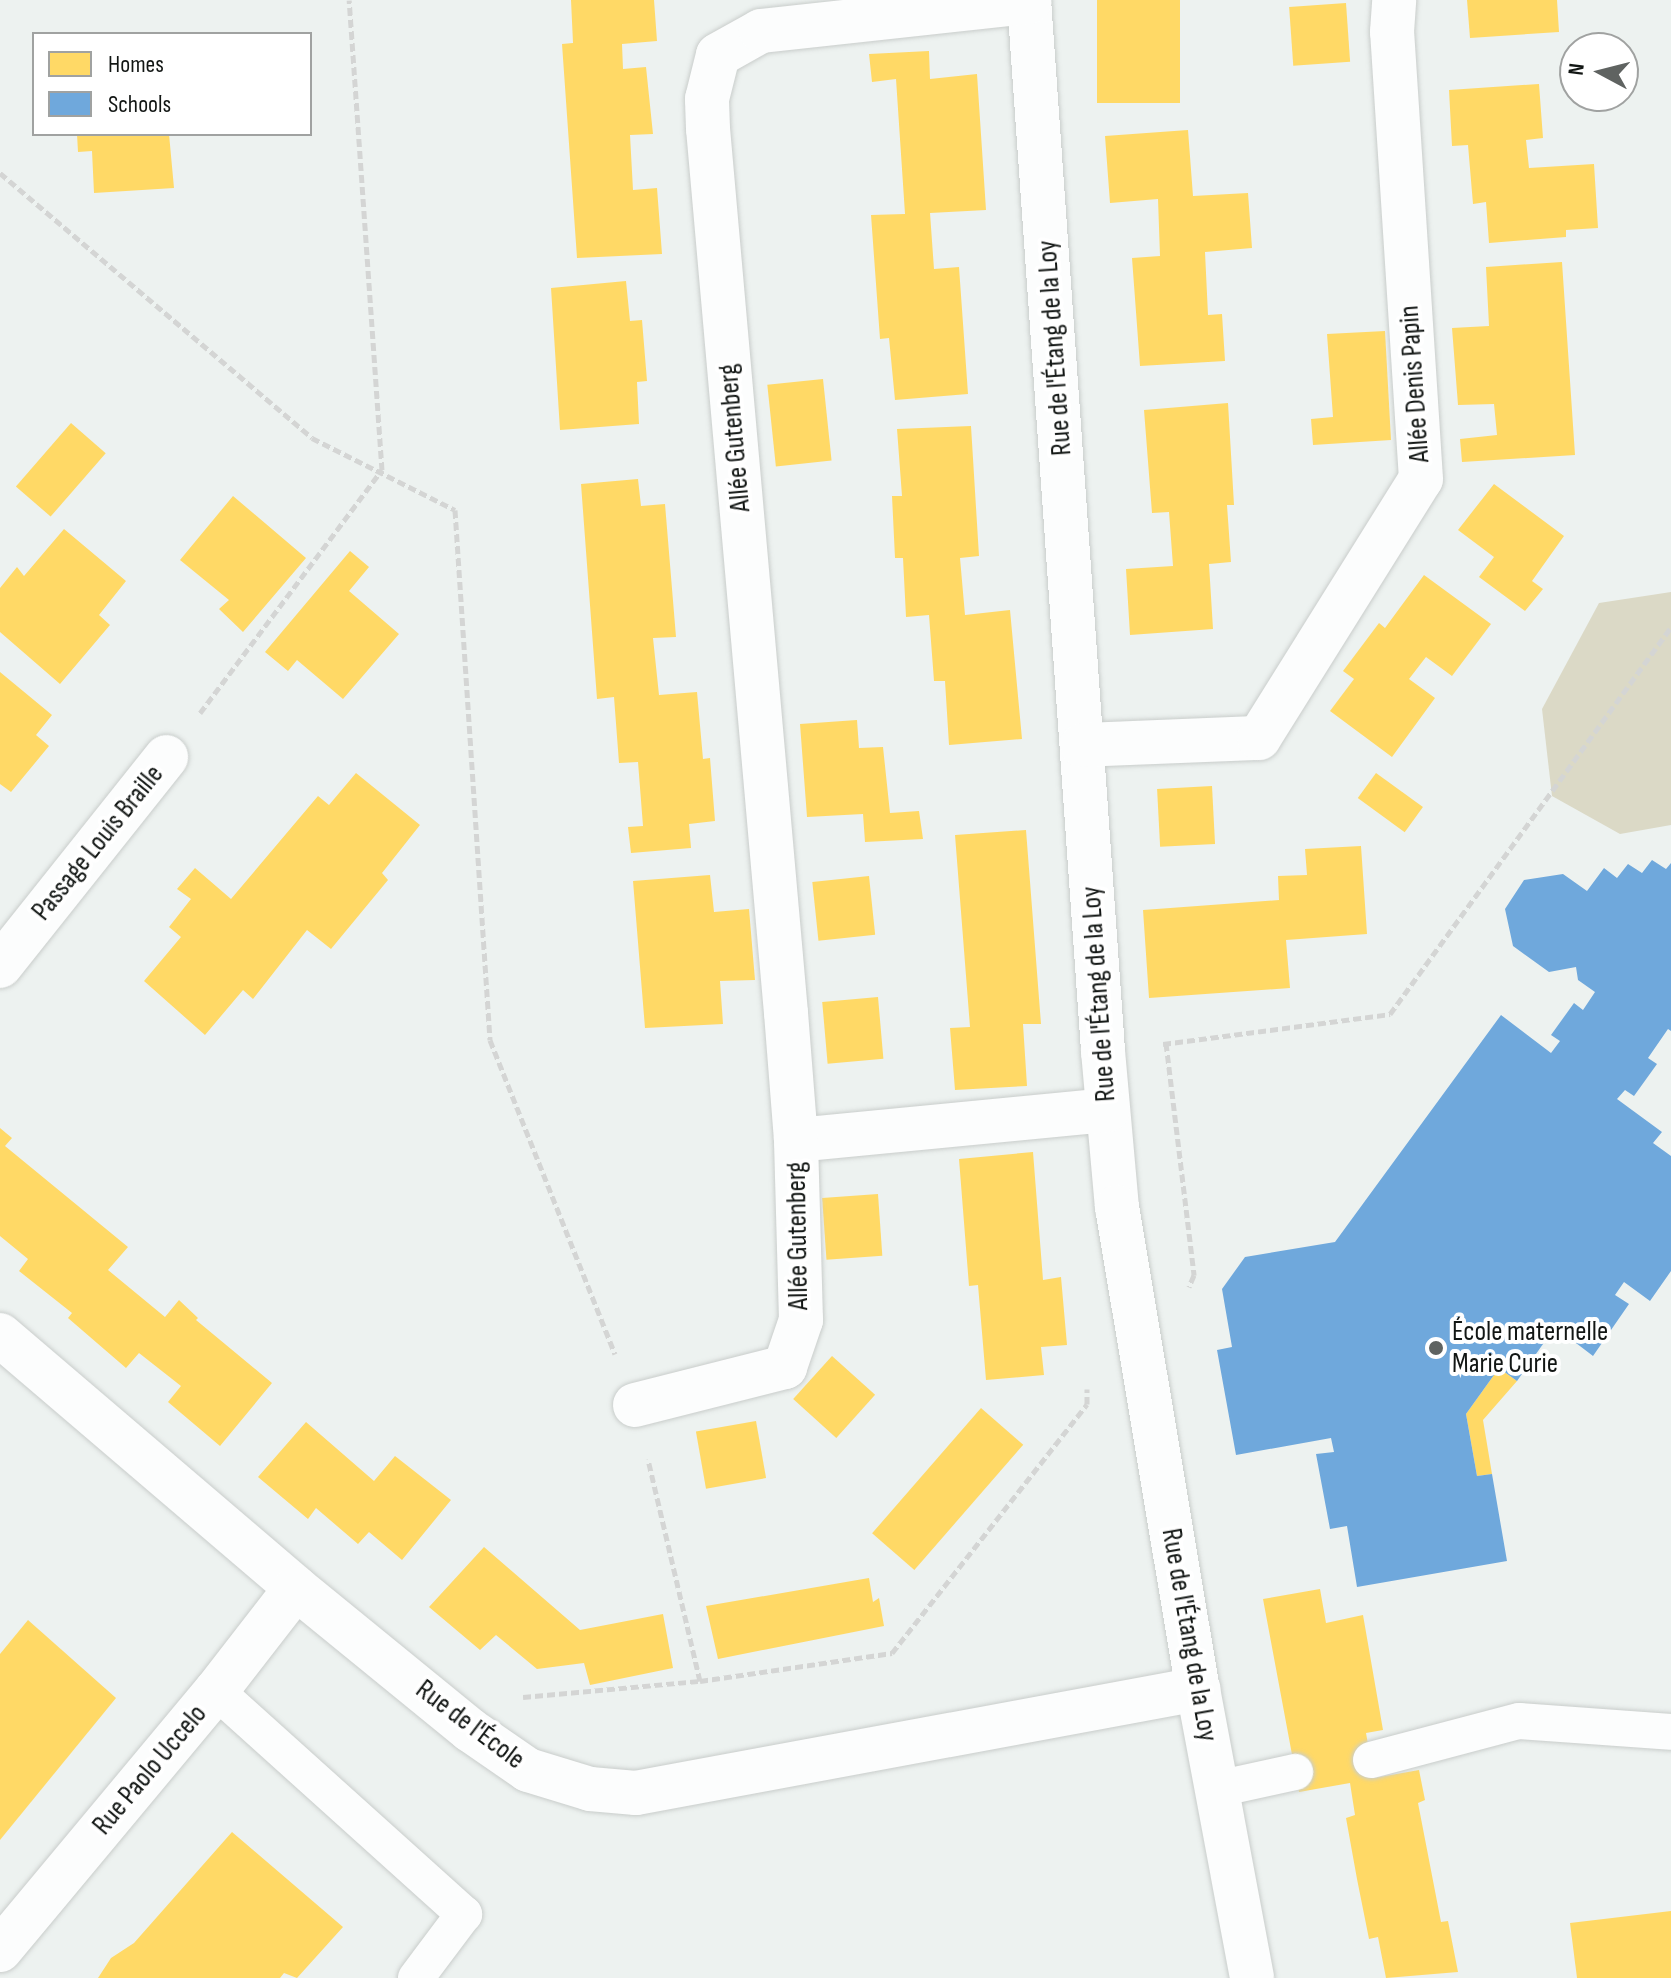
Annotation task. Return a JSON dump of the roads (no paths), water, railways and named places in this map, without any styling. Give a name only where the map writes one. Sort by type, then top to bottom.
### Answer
[{"type":"street","name":"Allée Denis Papin","points":[[1082,745],[1259,738],[1421,479],[1392,32],[1394,0]]},
{"type":"street","name":"Rue de l'Étang de la Loy","points":[[1029,1],[1108,1110],[1132,1306],[1252,1978]]},
{"type":"street","name":"Allée Gutenberg","points":[[635,1405],[785,1367],[801,1320],[796,1140],[707,99],[718,55],[761,31],[1029,1]]},
{"type":"street","name":"Passage Louis Braille","points":[[0,966],[166,757]]},
{"type":"street","name":"Allée Gutenberg","points":[[796,1140],[1108,1110]]},
{"type":"street","name":"Rue de l'École","points":[[0,1335],[296,1588],[470,1730],[528,1770],[590,1789],[636,1793],[1198,1689]]},
{"type":"street","name":"Rue Paolo Uccelo","points":[[0,1950],[216,1691],[296,1588]]},
{"type":"lane","points":[[216,1691],[464,1914],[416,1978]]},
{"type":"lane","points":[[1371,1760],[1519,1721],[1671,1732]]},
{"type":"lane","points":[[1217,1789],[1295,1772]]},
{"type":"place","name":"École maternelle Marie Curie","points":[[1436,1348]]}]
